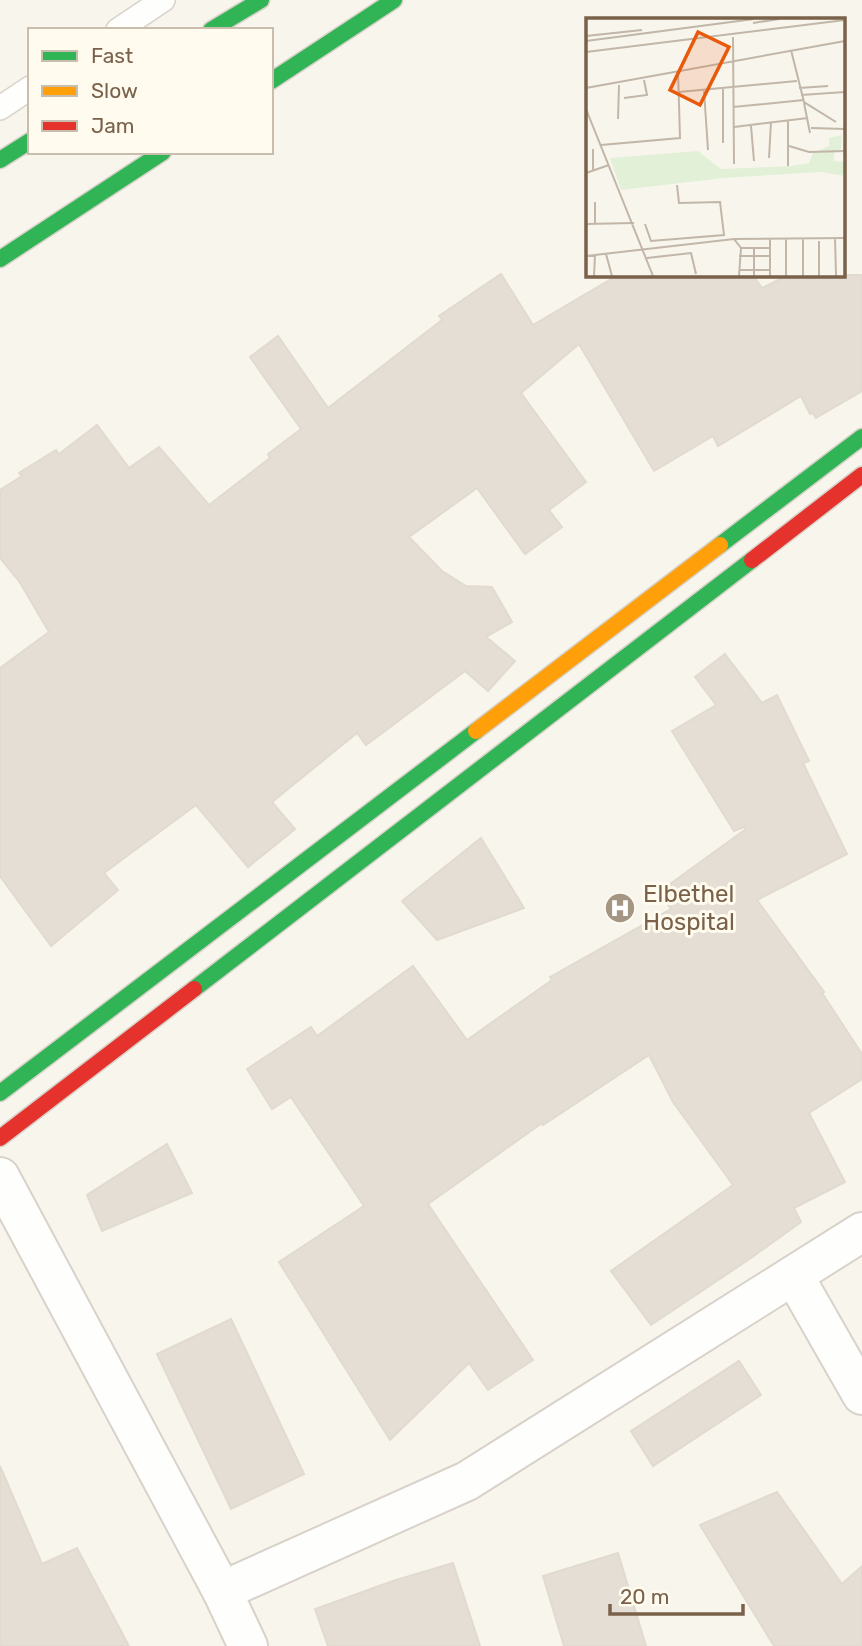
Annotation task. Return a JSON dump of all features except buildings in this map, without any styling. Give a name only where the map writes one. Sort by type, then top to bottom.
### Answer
[{"type":"main road","points":[[214,28],[261,0]]},
{"type":"main road","points":[[273,80],[394,0]]},
{"type":"main road","points":[[0,160],[28,142]]},
{"type":"main road","points":[[0,259],[160,154]]},
{"type":"main road","points":[[0,1093],[862,437]]},
{"type":"main road","points":[[0,1138],[862,475]]},
{"type":"street","points":[[0,1177],[222,1591],[248,1646]]},
{"type":"street","points":[[222,1591],[467,1481],[862,1232]]},
{"type":"street","points":[[794,1276],[862,1395]]},
{"type":"lane","points":[[121,28],[163,0]]},
{"type":"lane","points":[[0,108],[28,89]]},
{"type":"traffic: fast","points":[[214,28],[261,0]]},
{"type":"traffic: fast","points":[[273,80],[394,0]]},
{"type":"traffic: fast","points":[[0,160],[28,142]]},
{"type":"traffic: fast","points":[[0,259],[160,154]]},
{"type":"traffic: fast","points":[[720,545],[862,437]]},
{"type":"traffic: fast","points":[[194,989],[752,560]]},
{"type":"traffic: fast","points":[[0,1093],[476,731]]},
{"type":"traffic: slow","points":[[476,731],[720,545]]},
{"type":"traffic: jam","points":[[752,560],[862,475]]},
{"type":"traffic: jam","points":[[0,1138],[194,989]]},
{"type":"place","name":"Elbethel Hospital","points":[[620,908]]}]
